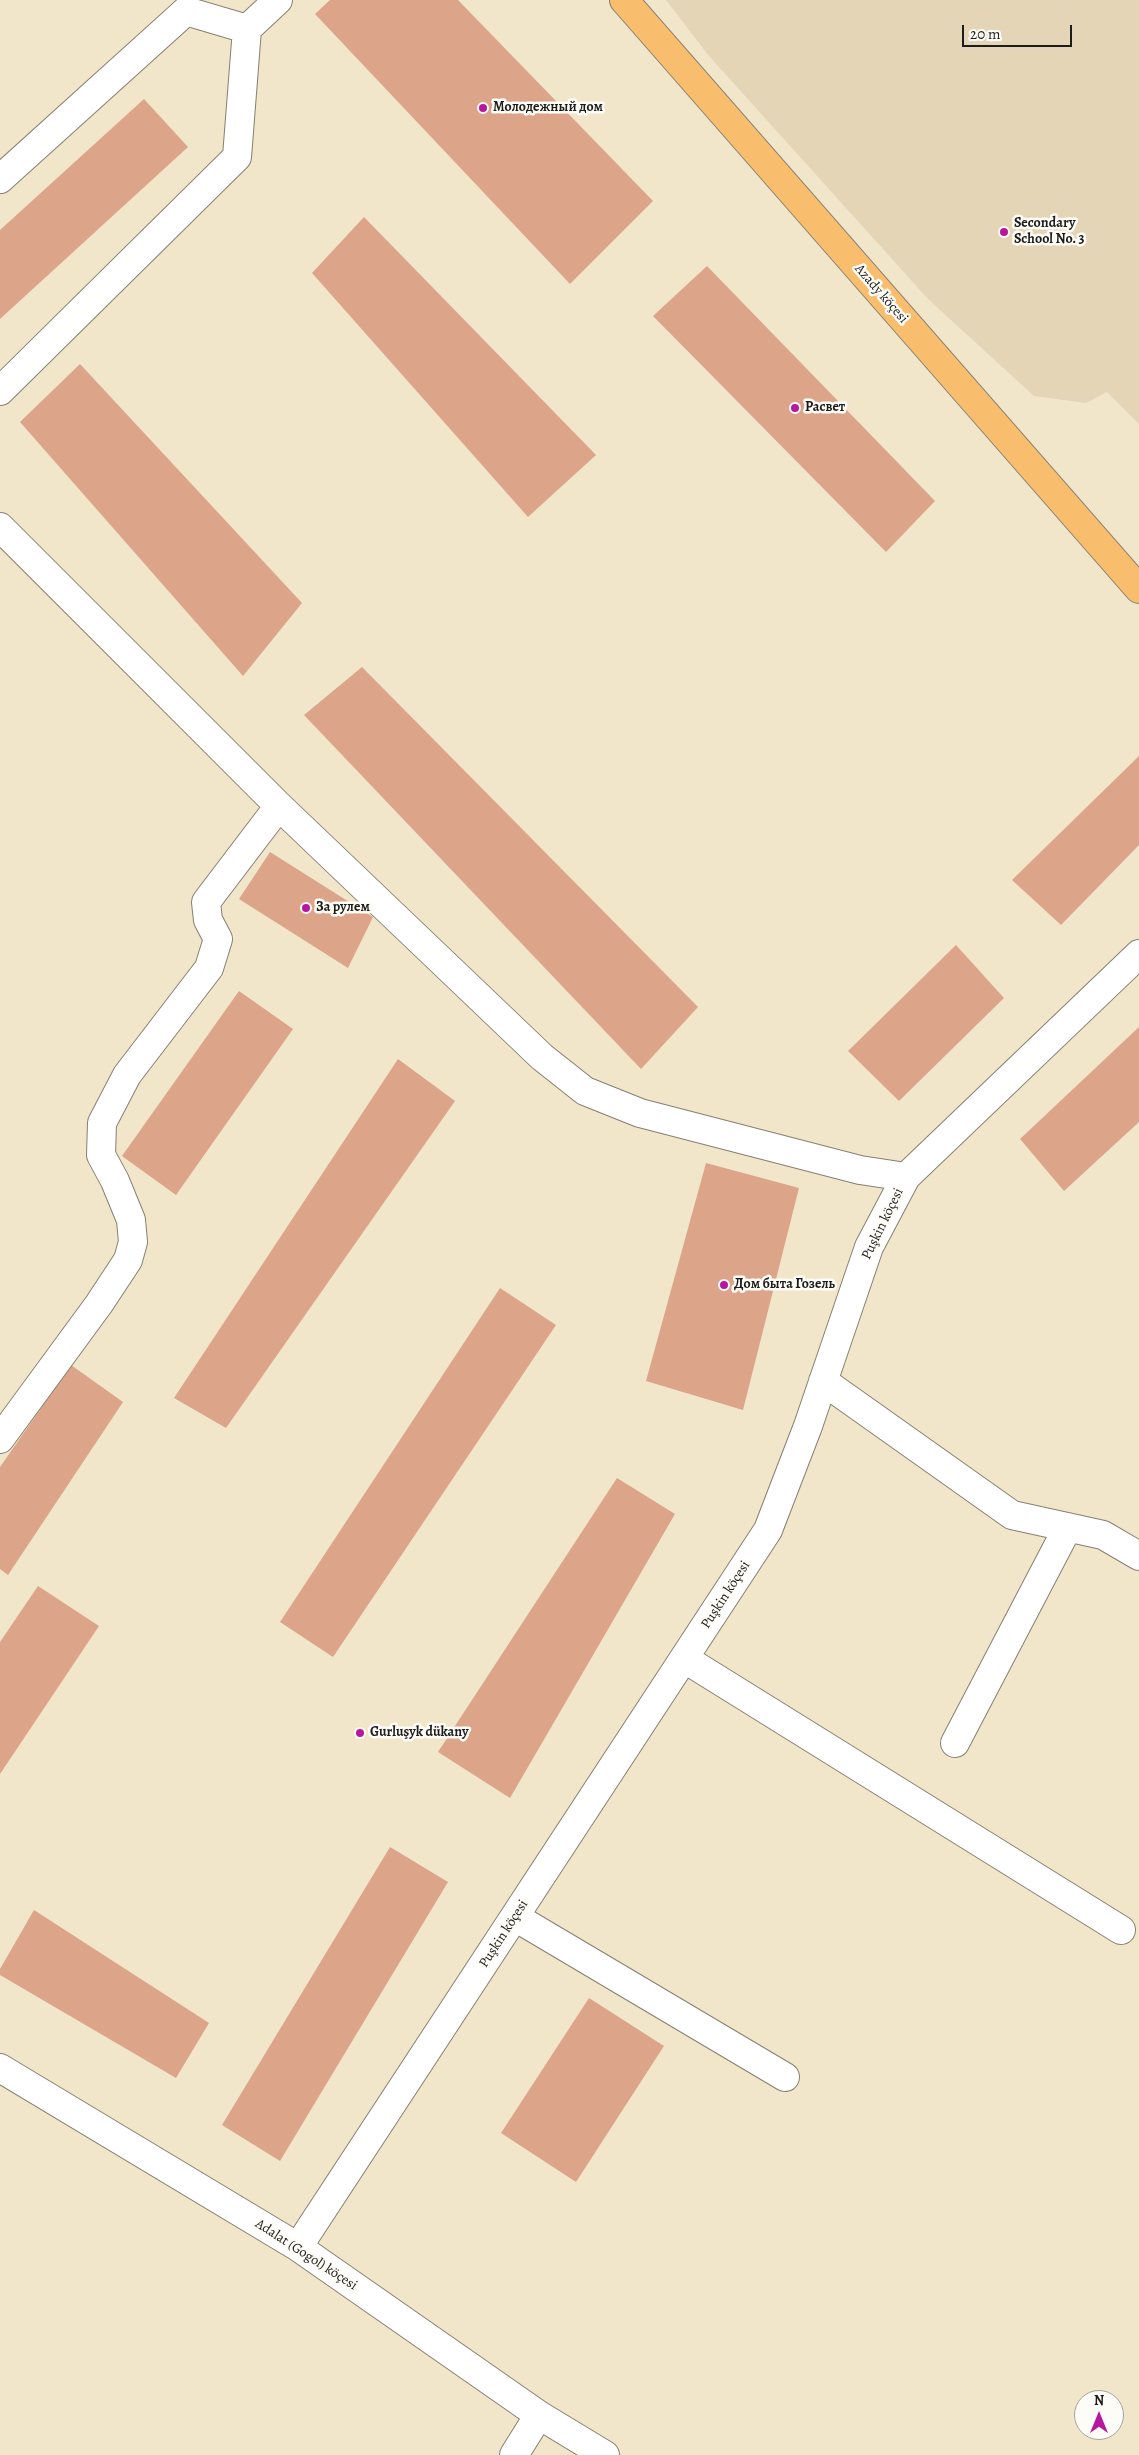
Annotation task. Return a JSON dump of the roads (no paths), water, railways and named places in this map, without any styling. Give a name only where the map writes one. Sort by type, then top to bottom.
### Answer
[{"type":"main road","name":"Azady köçesi","points":[[624,0],[1139,589]]},
{"type":"street","points":[[0,391],[237,157],[248,29],[278,0]]},
{"type":"street","points":[[0,179],[186,11],[248,29]]},
{"type":"street","points":[[4,539],[279,806],[542,1057],[585,1091],[640,1113],[860,1170],[906,1177]]},
{"type":"street","points":[[0,1439],[99,1304],[128,1260],[133,1242],[130,1220],[115,1181],[101,1155],[102,1123],[127,1075],[209,968],[218,939],[208,920],[206,902],[279,806]]},
{"type":"street","name":"Puşkin köçesi","points":[[298,2247],[768,1530],[785,1491],[870,1247],[906,1177],[1139,954]]},
{"type":"street","points":[[823,1381],[1012,1515],[1103,1535],[1139,1556]]},
{"type":"street","points":[[955,1743],[1068,1527]]},
{"type":"street","points":[[685,1659],[1121,1930]]},
{"type":"street","points":[[515,1917],[785,2077]]},
{"type":"street","name":"Adalat (Gogol) köçesi","points":[[0,2068],[298,2247],[539,2415],[605,2455]]},
{"type":"street","points":[[514,2455],[539,2415]]},
{"type":"place","name":"Молодежный дом","points":[[483,108]]},
{"type":"place","name":"Secondary School No. 3","points":[[1004,232]]},
{"type":"place","name":"Расвет","points":[[795,408]]},
{"type":"place","name":"За рулем","points":[[306,908]]},
{"type":"place","name":"Дом быта Гозель","points":[[724,1285]]},
{"type":"place","name":"Gurluşyk dükany","points":[[360,1733]]}]
